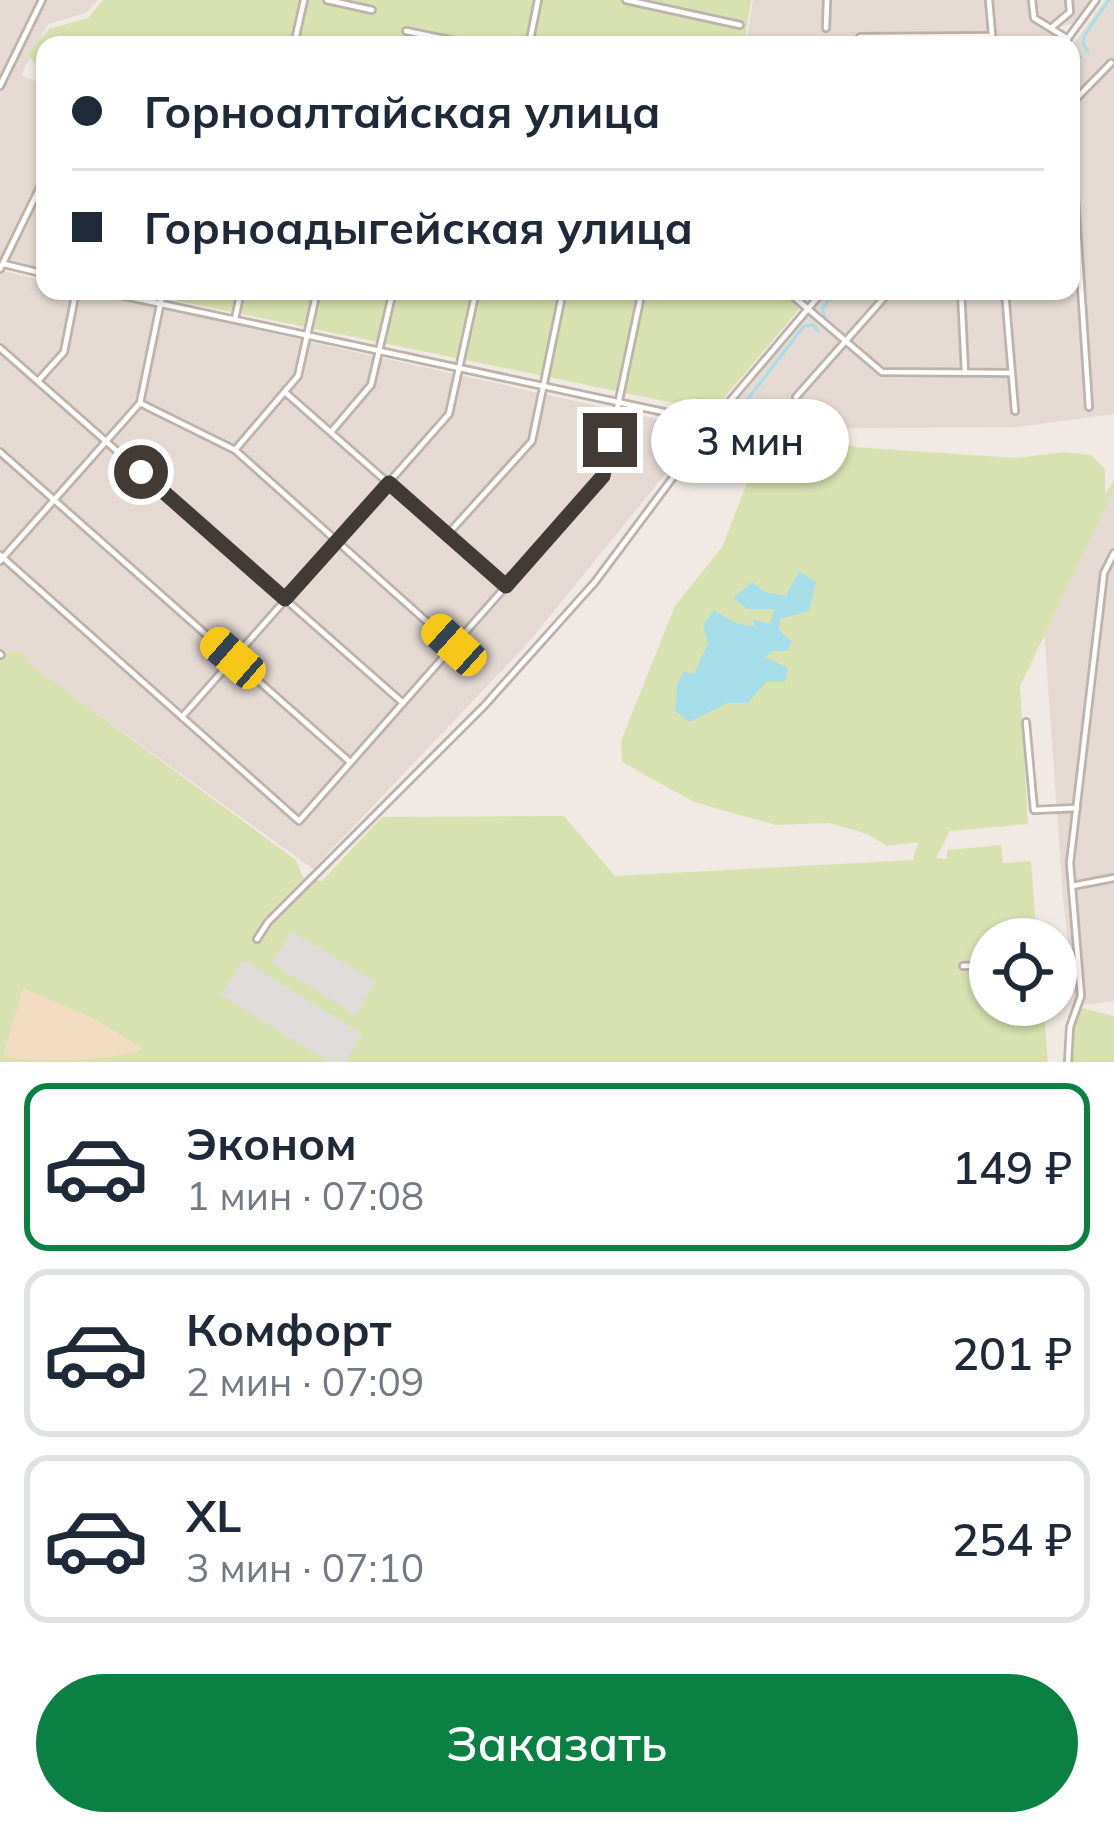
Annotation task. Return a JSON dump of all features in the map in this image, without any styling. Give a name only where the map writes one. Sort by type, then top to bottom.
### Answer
[{"type":"street","points":[[0,86],[42,0]]},
{"type":"street","points":[[296,36],[304,0]]},
{"type":"street","points":[[327,0],[372,10]]},
{"type":"street","points":[[531,36],[538,0]]},
{"type":"street","points":[[626,0],[740,25]]},
{"type":"street","points":[[826,28],[827,0]]},
{"type":"street","points":[[989,0],[992,36]]},
{"type":"street","points":[[1032,0],[1034,18],[1060,36]]},
{"type":"street","points":[[1051,28],[1070,12],[1069,0]]},
{"type":"street","points":[[1070,36],[1096,0]]},
{"type":"street","points":[[406,31],[430,36]]},
{"type":"street","points":[[1080,95],[1111,63]]},
{"type":"street","points":[[36,195],[1,265],[36,272]]},
{"type":"street","points":[[1080,272],[1089,407]]},
{"type":"street","points":[[38,381],[64,352],[74,300]]},
{"type":"street","points":[[145,300],[715,423]]},
{"type":"street","points":[[161,300],[140,403],[1,558],[299,820],[603,476],[640,300]]},
{"type":"street","points":[[235,319],[239,300]]},
{"type":"street","points":[[235,450],[298,376],[315,300]]},
{"type":"street","points":[[331,432],[371,386],[391,300]]},
{"type":"street","points":[[182,717],[449,414],[474,300]]},
{"type":"street","points":[[446,535],[532,442],[561,300]]},
{"type":"street","points":[[797,300],[882,372],[1011,373]]},
{"type":"street","points":[[257,939],[268,922],[484,706],[595,582],[815,300]]},
{"type":"street","points":[[796,397],[882,300]]},
{"type":"street","points":[[961,300],[965,372]]},
{"type":"street","points":[[1006,300],[1015,411]]},
{"type":"street","points":[[0,348],[403,703]]},
{"type":"street","points":[[286,393],[506,586]]},
{"type":"street","points":[[140,403],[235,450],[454,645]]},
{"type":"street","points":[[0,452],[350,762]]},
{"type":"street","points":[[1068,1062],[1070,1027],[1081,996],[1070,886],[1077,808],[1104,574],[1114,553]]},
{"type":"street","points":[[1026,722],[1034,810],[1077,808]]},
{"type":"street","points":[[1070,886],[1114,878]]},
{"type":"street","points":[[964,966],[969,966]]},
{"type":"shaded area","points":[[0,0],[98,0],[86,13],[48,24],[42,36],[36,36],[36,47],[21,75],[36,81],[36,268],[0,259]]},
{"type":"shaded area","points":[[753,0],[1090,0],[1072,24],[1057,27],[1060,36],[747,36]]},
{"type":"shaded area","points":[[1105,0],[1114,0],[1114,414],[1017,427],[714,429],[821,300],[1080,300],[1079,36]]},
{"type":"shaded area","points":[[0,270],[36,279],[36,300],[122,300],[702,429],[528,643],[313,869],[31,666],[23,652],[8,652],[0,658]]},
{"type":"shaded area","points":[[1114,479],[1114,1001],[1077,1006],[1077,918],[1065,918],[1043,615]]},
{"type":"shaded area","points":[[292,931],[376,982],[356,1015],[272,963]]},
{"type":"shaded area","points":[[243,960],[362,1034],[345,1062],[329,1062],[221,995]]},
{"type":"green space","points":[[103,0],[751,0],[745,36],[43,36],[49,29],[88,18]]},
{"type":"green space","points":[[36,44],[36,64],[27,54]]},
{"type":"green space","points":[[174,300],[798,300],[800,308],[713,411]]},
{"type":"green space","points":[[807,428],[854,447],[1015,458],[1065,452],[1091,455],[1105,469],[1105,495],[1114,480],[1114,491],[1020,686],[1028,824],[950,831],[936,858],[947,859],[947,850],[1001,845],[1003,863],[1031,861],[1035,918],[969,918],[969,1026],[1045,1026],[1048,1062],[0,1062],[0,659],[8,652],[23,652],[32,666],[296,860],[303,877],[322,881],[382,817],[564,816],[615,876],[913,860],[918,842],[887,846],[867,834],[830,823],[776,825],[694,802],[622,762],[621,741],[675,606],[722,547],[756,460],[778,434]]},
{"type":"green space","points":[[1077,1007],[1114,1016],[1114,1062],[1071,1062],[1069,1026],[1077,1026]]},
{"type":"sand","points":[[23,988],[97,1020],[143,1049],[75,1060],[3,1057]]},
{"type":"water","points":[[799,571],[816,582],[809,611],[780,619],[779,630],[792,642],[787,651],[773,651],[765,657],[788,668],[785,682],[766,682],[748,703],[728,703],[689,722],[675,711],[677,684],[684,672],[694,674],[708,643],[703,625],[714,610],[744,625],[755,625],[752,619],[770,624],[774,609],[747,609],[733,598],[752,582],[765,592],[786,596]]},
{"type":"waterway","points":[[1088,51],[1084,36],[1109,0]]},
{"type":"waterway","points":[[826,320],[822,309],[829,300]]},
{"type":"waterway","points":[[708,451],[804,326],[813,325],[818,331]]},
{"type":"route","points":[[141,472],[285,599],[389,483],[506,586],[603,476],[610,440]]}]
